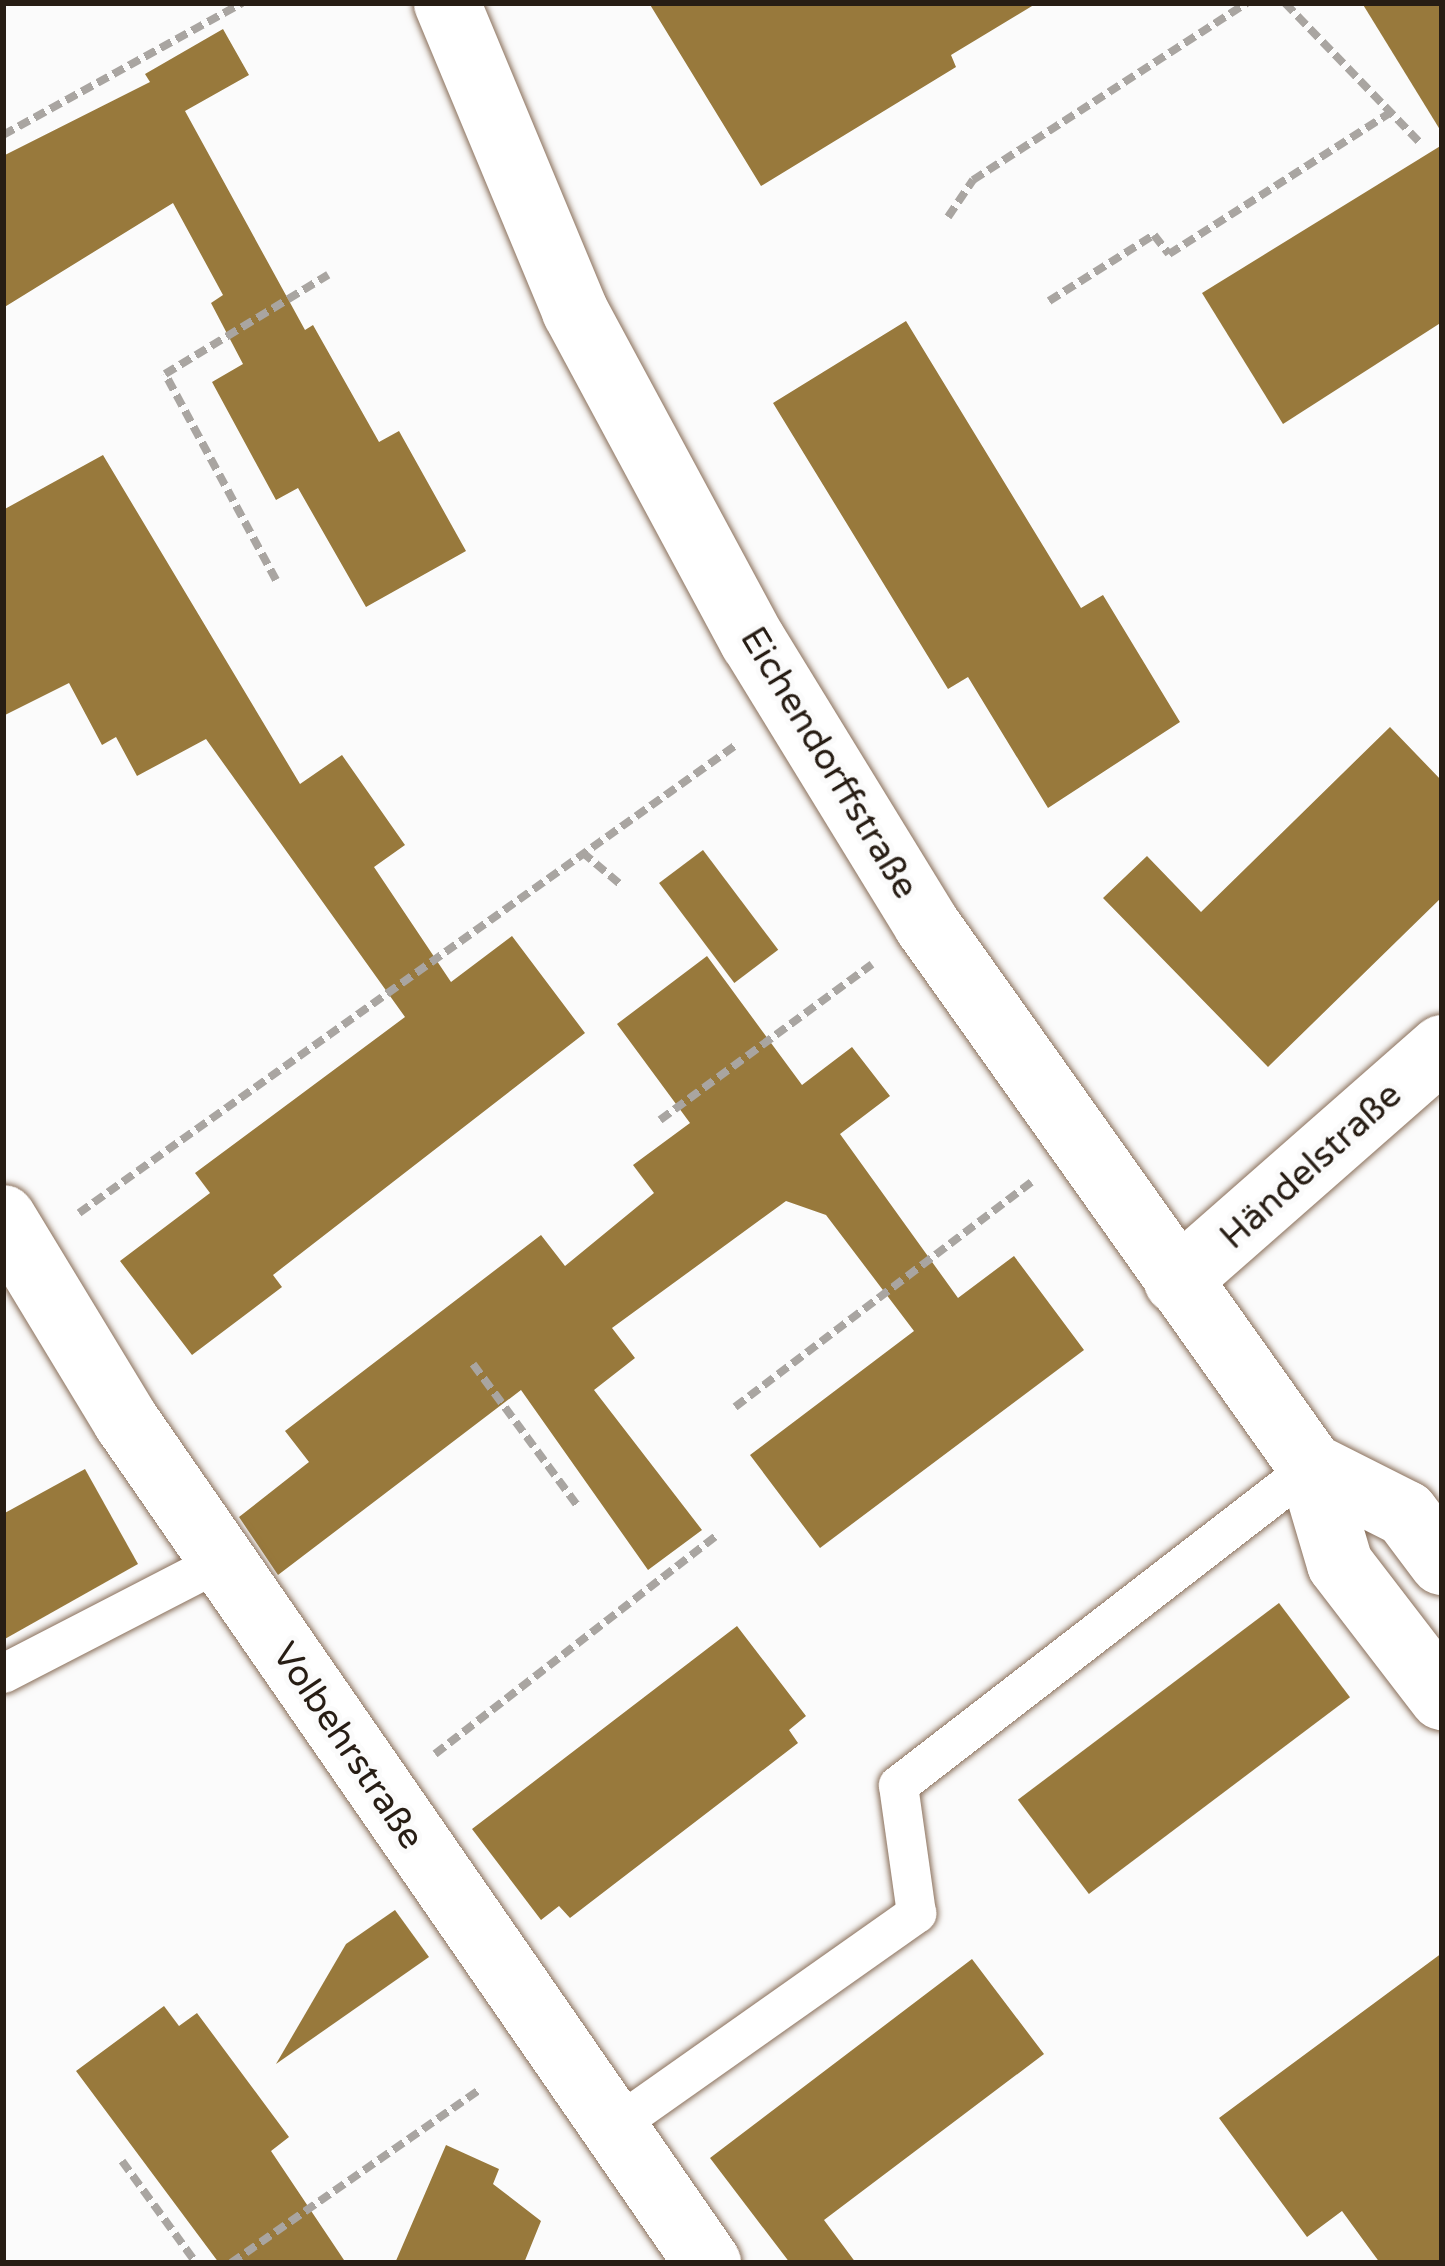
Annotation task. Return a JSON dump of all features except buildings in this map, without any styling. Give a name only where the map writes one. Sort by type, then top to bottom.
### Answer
[{"type":"street","name":"Eichendorffstraße","points":[[447,3],[516,184],[629,418],[927,925],[1311,1466],[1340,1564],[1442,1696]]},
{"type":"street","name":"Händelstraße","points":[[1177,1281],[1442,1048]]},
{"type":"street","name":"Volbehrstraße","points":[[13,1235],[222,1560],[610,2129],[708,2263]]},
{"type":"street","name":"Eichendorffstraße","points":[[1311,1466],[1406,1514],[1442,1562]]},
{"type":"lane","points":[[610,2129],[916,1913],[898,1785],[1311,1466]]},
{"type":"lane","points":[[3,1673],[222,1560]]},
{"type":"path","points":[[3,135],[242,3]]},
{"type":"path","points":[[948,217],[973,180],[1247,3]]},
{"type":"path","points":[[1286,3],[1420,142]]},
{"type":"path","points":[[1049,301],[1154,236],[1169,254],[1391,112]]},
{"type":"path","points":[[276,580],[165,374],[328,275]]},
{"type":"path","points":[[13,1235],[705,765]]},
{"type":"path","points":[[582,852],[620,884]]},
{"type":"path","points":[[661,1120],[927,925]]},
{"type":"path","points":[[735,1407],[1080,1145]]},
{"type":"path","points":[[472,1364],[579,1508]]},
{"type":"path","points":[[381,1795],[717,1535]]},
{"type":"path","points":[[231,2263],[479,2090]]},
{"type":"path","points":[[122,2161],[196,2263]]}]
